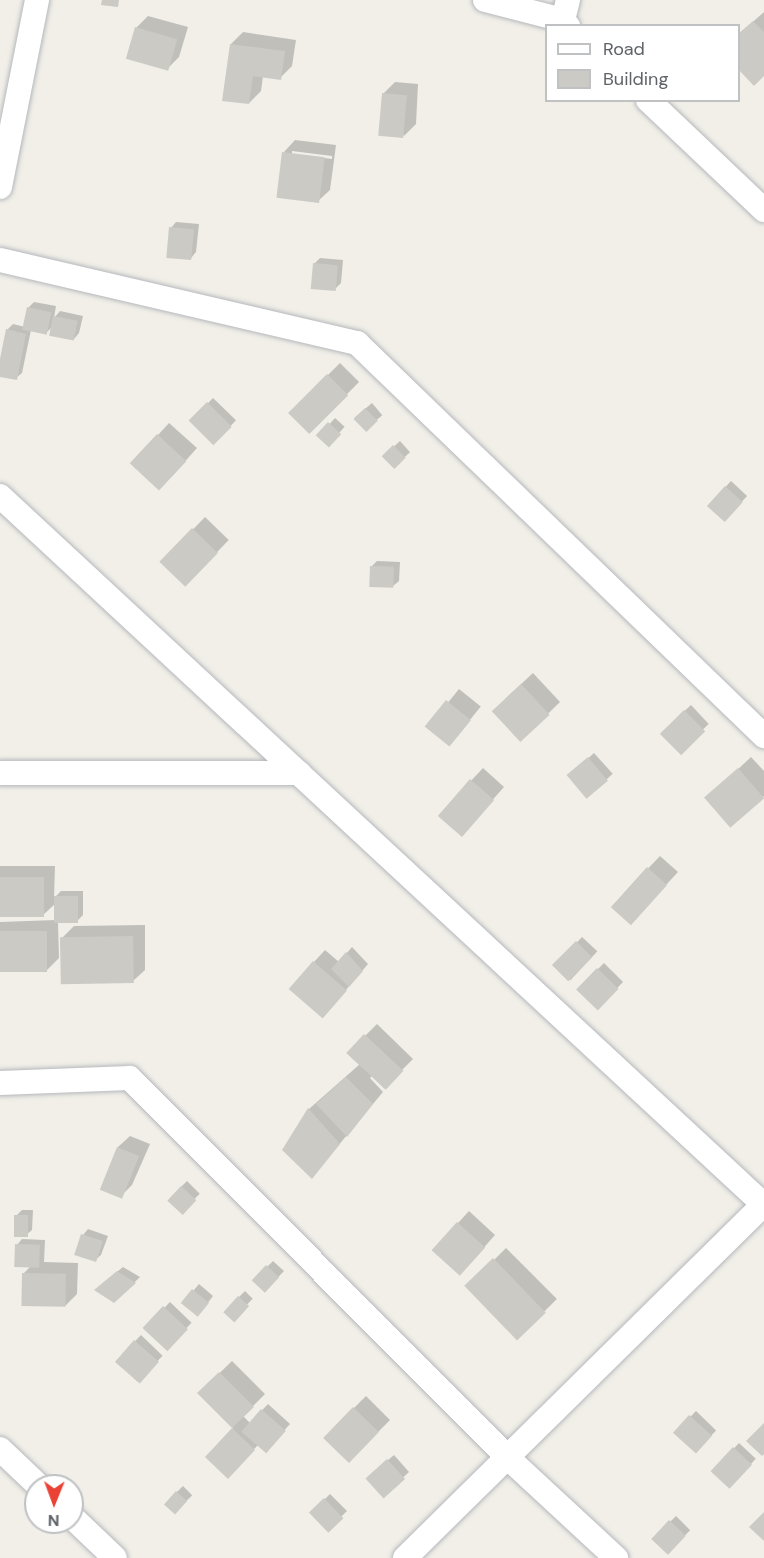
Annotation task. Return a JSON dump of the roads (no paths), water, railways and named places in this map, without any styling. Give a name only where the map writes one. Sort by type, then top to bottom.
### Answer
[{"type":"street","points":[[0,187],[37,0]]},
{"type":"street","points":[[485,0],[566,15]]},
{"type":"street","points":[[650,102],[764,210]]},
{"type":"street","points":[[0,260],[357,343],[764,736]]},
{"type":"street","points":[[0,496],[764,1205],[405,1558]]},
{"type":"street","points":[[0,773],[298,773]]},
{"type":"street","points":[[0,1083],[130,1078],[507,1457],[616,1558]]},
{"type":"street","points":[[0,1449],[26,1474]]},
{"type":"street","points":[[84,1528],[115,1558]]}]
